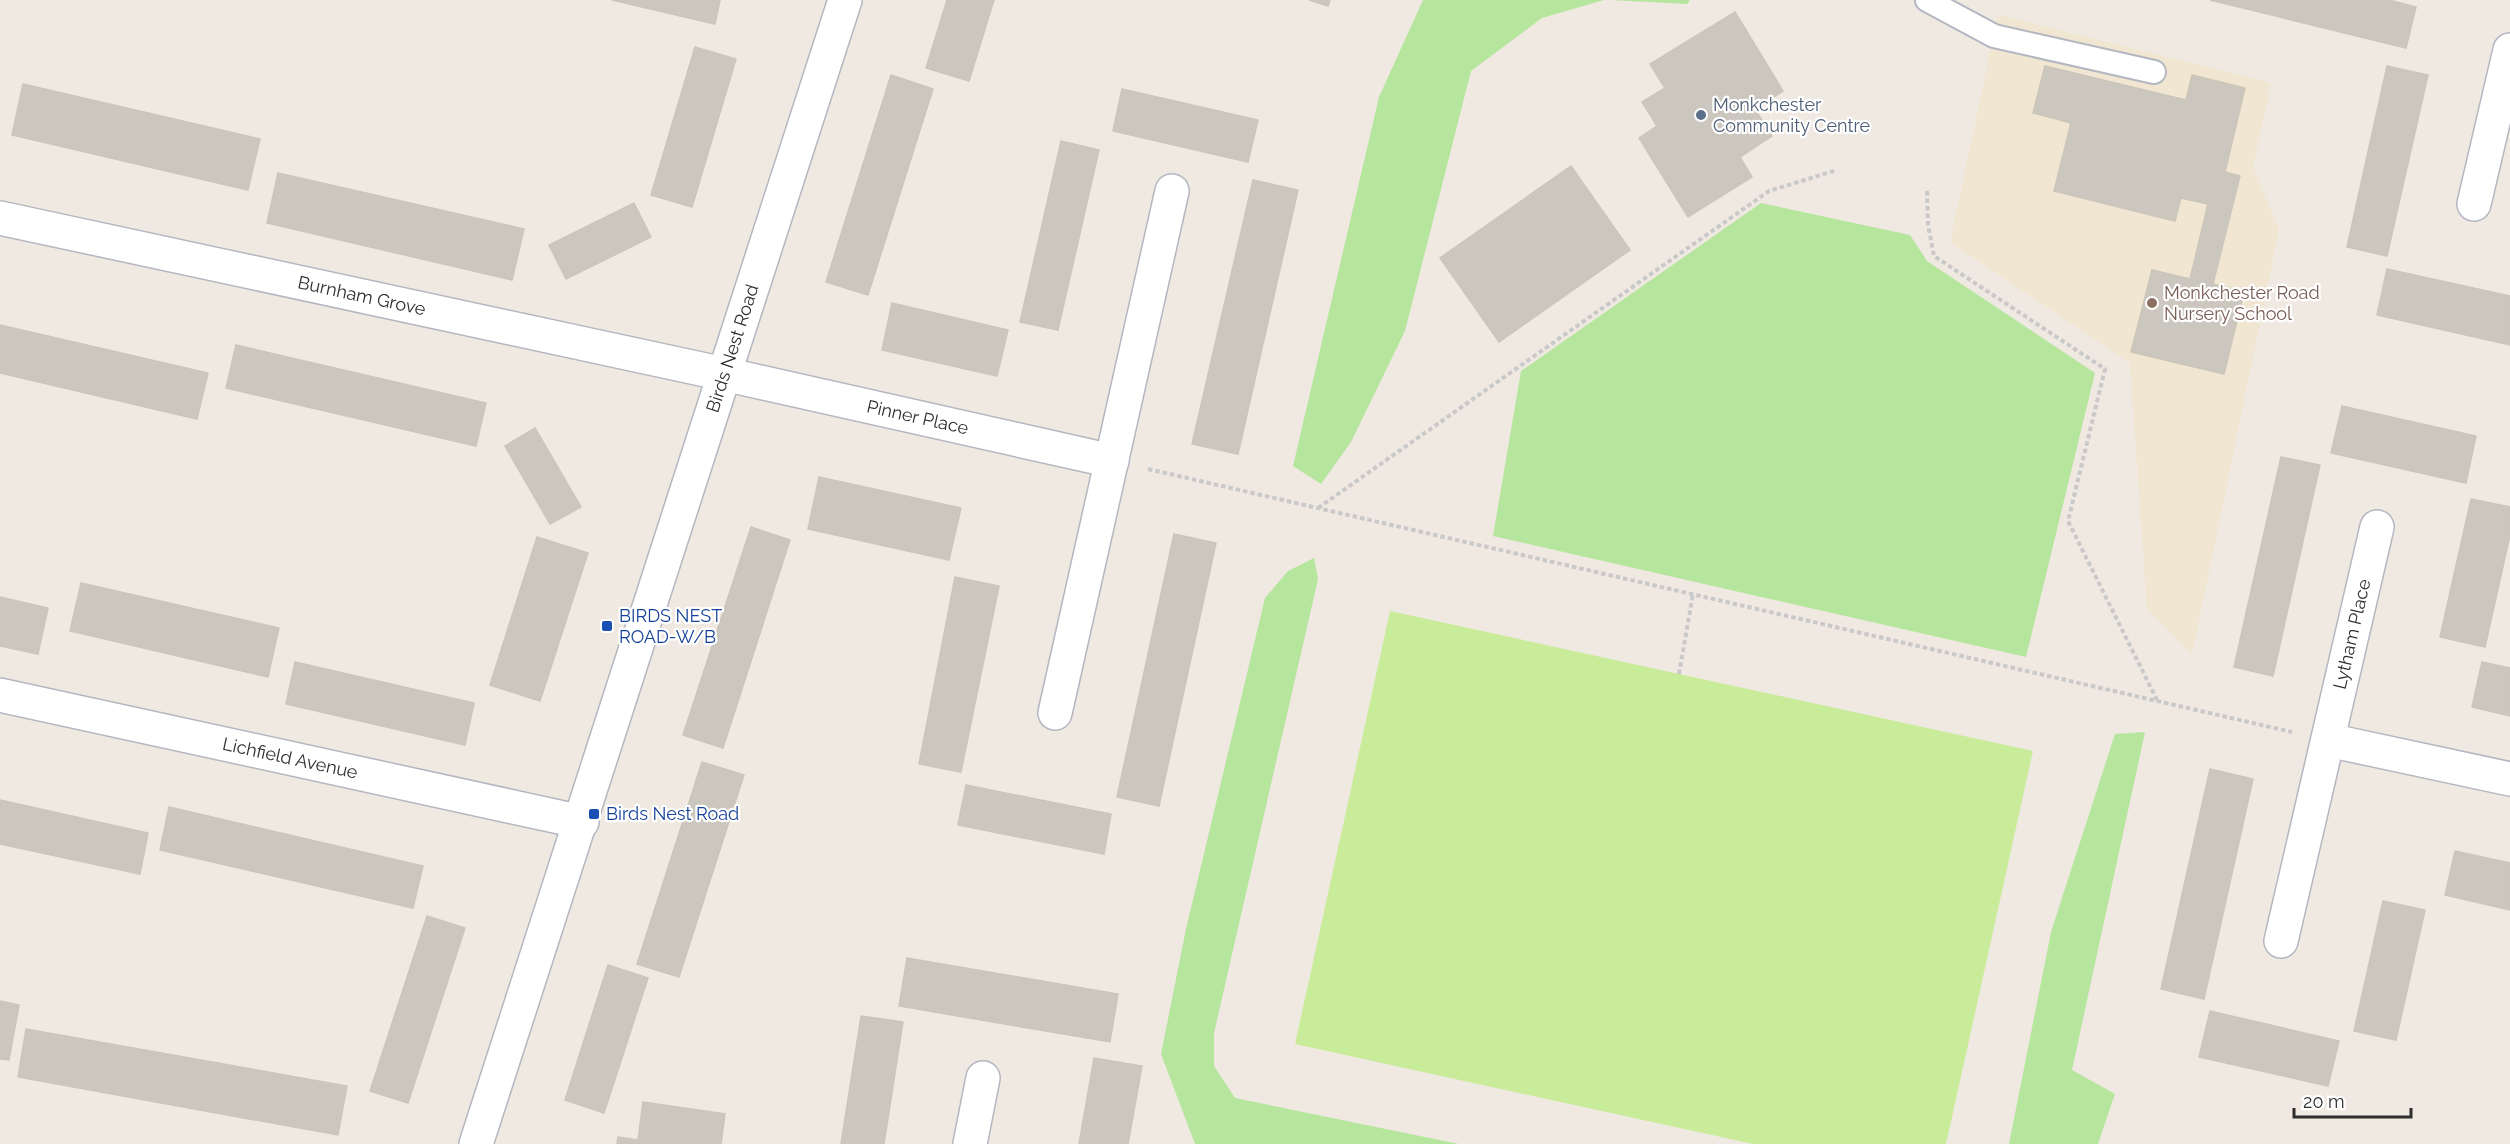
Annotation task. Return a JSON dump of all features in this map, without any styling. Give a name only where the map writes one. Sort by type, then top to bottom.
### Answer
[{"type":"street","name":"Birds Nest Road","points":[[476,1144],[582,822],[845,0]]},
{"type":"street","points":[[2474,204],[2510,50]]},
{"type":"street","points":[[1055,713],[1172,191]]},
{"type":"street","name":"Burnham Grove","points":[[0,218],[724,374]]},
{"type":"street","name":"Pinner Place","points":[[724,374],[1112,461]]},
{"type":"street","name":"Lytham Place","points":[[2282,941],[2377,527]]},
{"type":"street","name":"Lichfield Avenue","points":[[0,695],[582,822]]},
{"type":"street","points":[[2328,740],[2510,779]]},
{"type":"street","points":[[970,1144],[983,1078]]},
{"type":"lane","points":[[1927,0],[1994,36],[2154,72]]},
{"type":"path","points":[[1318,508],[1769,191],[1837,170]]},
{"type":"path","points":[[1928,191],[1928,225],[1934,256],[2105,369],[2068,521],[2157,700]]},
{"type":"path","points":[[1112,461],[2328,740]]},
{"type":"path","points":[[1679,674],[1693,594]]},
{"type":"shaded area","name":"Monkchester Road Nursery School","points":[[1998,15],[2271,83],[2253,167],[2279,230],[2192,655],[2147,608],[2130,363],[1950,242]]},
{"type":"green space","points":[[1423,0],[1604,0],[1542,18],[1471,71],[1405,331],[1351,442],[1321,484],[1293,466],[1379,97]]},
{"type":"green space","points":[[1611,0],[1690,0],[1687,4]]},
{"type":"green space","points":[[1761,203],[1910,235],[1927,261],[2095,373],[2026,657],[1493,536],[1521,371]]},
{"type":"green space","points":[[1314,558],[1318,579],[1214,1033],[1214,1066],[1235,1098],[1459,1144],[1195,1144],[1161,1054],[1186,929],[1265,598],[1288,571]]},
{"type":"green space","points":[[1390,611],[2033,751],[1946,1144],[1753,1144],[1295,1044]]},
{"type":"green space","points":[[2145,732],[2072,1070],[2115,1094],[2098,1144],[2009,1144],[2051,932],[2115,734]]},
{"type":"building","points":[[612,0],[720,0],[715,24]]},
{"type":"building","points":[[947,0],[994,0],[969,81],[926,68]]},
{"type":"building","points":[[1309,0],[1330,0],[1328,6]]},
{"type":"building","points":[[2210,0],[2389,0],[2416,7],[2406,48]]},
{"type":"building","points":[[1735,12],[1783,91],[1755,109],[1772,136],[1740,157],[1752,177],[1688,217],[1639,138],[1657,126],[1642,102],[1665,88],[1650,64]]},
{"type":"building","points":[[695,47],[736,59],[692,207],[651,195]]},
{"type":"building","points":[[2045,66],[2186,100],[2192,75],[2245,88],[2225,172],[2240,176],[2213,284],[2244,292],[2224,374],[2131,352],[2152,270],[2190,279],[2208,204],[2181,198],[2175,221],[2054,191],[2071,123],[2033,113]]},
{"type":"building","points":[[2387,66],[2428,75],[2387,256],[2347,247]]},
{"type":"building","points":[[891,75],[933,89],[868,295],[826,282]]},
{"type":"building","points":[[23,84],[260,139],[248,190],[12,135]]},
{"type":"building","points":[[1122,89],[1258,120],[1248,162],[1113,131]]},
{"type":"building","points":[[1061,141],[1099,150],[1058,330],[1020,322]]},
{"type":"building","points":[[1571,166],[1630,250],[1499,342],[1440,258]]},
{"type":"building","points":[[278,173],[524,229],[512,280],[267,223]]},
{"type":"building","points":[[1253,180],[1298,190],[1238,454],[1192,444]]},
{"type":"building","points":[[634,203],[651,237],[566,279],[549,245]]},
{"type":"building","points":[[2387,269],[2510,296],[2510,345],[2377,315]]},
{"type":"building","points":[[892,303],[1008,330],[997,376],[882,350]]},
{"type":"building","points":[[0,325],[208,373],[197,419],[0,373]]},
{"type":"building","points":[[236,345],[486,403],[476,446],[226,388]]},
{"type":"building","points":[[2342,406],[2476,436],[2466,483],[2331,453]]},
{"type":"building","points":[[535,428],[581,507],[550,524],[505,446]]},
{"type":"building","points":[[2281,457],[2320,465],[2273,676],[2234,667]]},
{"type":"building","points":[[819,477],[961,508],[949,560],[808,529]]},
{"type":"building","points":[[2471,499],[2510,507],[2510,535],[2485,647],[2440,637]]},
{"type":"building","points":[[751,527],[790,540],[723,748],[683,735]]},
{"type":"building","points":[[1174,534],[1216,543],[1159,806],[1117,797]]},
{"type":"building","points":[[537,537],[588,553],[540,701],[490,685]]},
{"type":"building","points":[[955,577],[999,586],[961,772],[919,764]]},
{"type":"building","points":[[81,583],[279,628],[268,677],[70,631]]},
{"type":"building","points":[[0,597],[48,608],[38,654],[0,646]]},
{"type":"building","points":[[295,662],[474,703],[465,745],[286,704]]},
{"type":"building","points":[[2482,662],[2510,668],[2510,716],[2472,707]]},
{"type":"building","points":[[702,762],[744,775],[679,977],[637,964]]},
{"type":"building","points":[[2210,769],[2253,779],[2204,999],[2161,989]]},
{"type":"building","points":[[966,785],[1111,814],[1104,854],[958,825]]},
{"type":"building","points":[[0,800],[148,833],[140,874],[0,844]]},
{"type":"building","points":[[169,807],[423,866],[413,908],[160,850]]},
{"type":"building","points":[[2455,851],[2510,863],[2510,910],[2445,895]]},
{"type":"building","points":[[2383,901],[2425,910],[2396,1040],[2354,1031]]},
{"type":"building","points":[[427,916],[465,928],[408,1103],[370,1091]]},
{"type":"building","points":[[907,958],[1118,994],[1110,1042],[899,1006]]},
{"type":"building","points":[[608,965],[648,978],[604,1113],[565,1100]]},
{"type":"building","points":[[0,1001],[19,1005],[9,1060],[0,1059]]},
{"type":"building","points":[[2210,1011],[2339,1041],[2328,1086],[2199,1057]]},
{"type":"building","points":[[861,1016],[903,1022],[884,1144],[841,1144]]},
{"type":"building","points":[[26,1029],[347,1086],[338,1135],[18,1077]]},
{"type":"building","points":[[1094,1058],[1142,1066],[1128,1144],[1079,1144]]},
{"type":"building","points":[[643,1102],[725,1114],[721,1144],[617,1144],[618,1137],[638,1140]]},
{"type":"place","name":"Monkchester Community Centre","points":[[1701,115]]},
{"type":"place","name":"Monkchester Road Nursery School","points":[[2152,303]]},
{"type":"place","name":"BIRDS NEST ROAD-W/B","points":[[607,626]]},
{"type":"place","name":"Birds Nest Road","points":[[594,814]]}]
